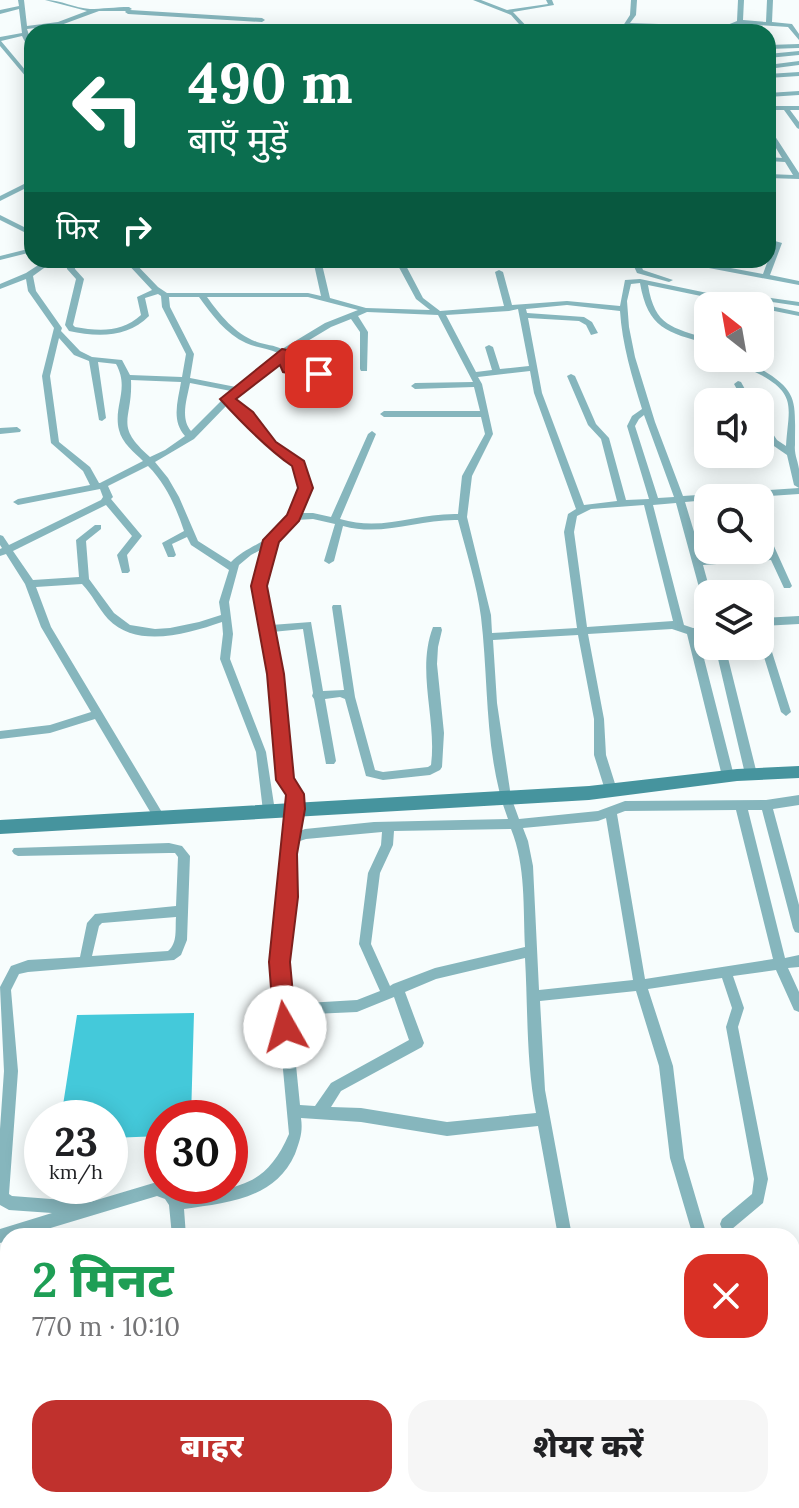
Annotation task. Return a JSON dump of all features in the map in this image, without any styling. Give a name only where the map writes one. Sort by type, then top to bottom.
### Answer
[{"type":"main road","points":[[0,827],[611,790],[728,776],[799,772]]},
{"type":"street","points":[[48,0],[90,11],[128,10],[262,20]]},
{"type":"street","points":[[125,24],[133,0]]},
{"type":"street","points":[[476,0],[509,11],[551,5],[551,0]]},
{"type":"street","points":[[509,11],[512,0]]},
{"type":"street","points":[[627,24],[634,0]]},
{"type":"street","points":[[740,22],[741,0]]},
{"type":"street","points":[[736,24],[769,24],[770,0]]},
{"type":"street","points":[[0,12],[21,4],[24,31],[0,40],[24,72]]},
{"type":"street","points":[[62,24],[90,11]]},
{"type":"street","points":[[509,11],[521,24]]},
{"type":"street","points":[[776,25],[796,28],[799,38]]},
{"type":"street","points":[[776,47],[799,46]]},
{"type":"street","points":[[776,55],[799,53]]},
{"type":"street","points":[[776,66],[799,63]]},
{"type":"street","points":[[776,75],[799,74]]},
{"type":"street","points":[[776,94],[799,93]]},
{"type":"street","points":[[776,108],[799,108]]},
{"type":"street","points":[[786,108],[799,127]]},
{"type":"street","points":[[776,143],[798,177]]},
{"type":"street","points":[[776,159],[787,160]]},
{"type":"street","points":[[776,176],[798,177]]},
{"type":"street","points":[[0,199],[24,186]]},
{"type":"street","points":[[0,217],[24,230]]},
{"type":"street","points":[[776,247],[778,243]]},
{"type":"street","points":[[0,258],[24,252]]},
{"type":"street","points":[[0,287],[39,268]]},
{"type":"street","points":[[71,268],[80,279],[69,325],[72,329],[116,331],[132,327],[145,316],[141,297],[162,293],[308,295],[366,310],[440,313],[509,309],[581,319],[589,324],[594,333]]},
{"type":"street","points":[[136,268],[162,293],[190,354],[180,418],[182,427],[191,437]]},
{"type":"street","points":[[319,268],[326,299]]},
{"type":"street","points":[[403,268],[420,299],[440,313],[476,380],[489,434],[467,476],[462,517],[486,615],[492,703],[505,797],[527,866],[532,996],[543,1119],[563,1228]]},
{"type":"street","points":[[633,268],[623,294],[629,346],[694,551]]},
{"type":"street","points":[[642,268],[662,279],[799,304]]},
{"type":"street","points":[[719,268],[799,283]]},
{"type":"street","points":[[766,277],[768,268]]},
{"type":"street","points":[[499,272],[509,309]]},
{"type":"street","points":[[29,275],[30,287],[57,331],[74,351],[93,359],[119,362],[126,377],[128,403],[123,417],[127,437],[168,486],[194,543],[233,568]]},
{"type":"street","points":[[628,282],[799,314]]},
{"type":"street","points":[[644,283],[647,307],[658,321],[671,330],[694,337]]},
{"type":"street","points":[[201,294],[228,329],[254,344],[272,347],[282,353],[301,405]]},
{"type":"street","points":[[523,312],[572,303],[624,309]]},
{"type":"street","points":[[18,502],[99,486],[150,462],[191,437],[237,390],[270,369],[282,353],[366,310]]},
{"type":"street","points":[[523,312],[532,368],[581,509]]},
{"type":"street","points":[[353,315],[364,332],[364,369]]},
{"type":"street","points":[[57,331],[46,376],[55,443],[87,469],[107,500],[137,536],[122,555],[125,571]]},
{"type":"street","points":[[489,347],[497,372]]},
{"type":"street","points":[[93,359],[102,418]]},
{"type":"street","points":[[415,386],[476,380],[497,372],[532,368]]},
{"type":"street","points":[[288,369],[319,374],[341,371]]},
{"type":"street","points":[[757,372],[779,382],[788,391],[792,418],[791,454],[799,488],[774,492]]},
{"type":"street","points":[[571,376],[592,425],[605,438],[622,504]]},
{"type":"street","points":[[126,377],[187,380],[237,390]]},
{"type":"street","points":[[738,384],[740,388]]},
{"type":"street","points":[[227,399],[248,415],[271,445],[299,464],[306,488],[294,517],[271,540],[241,557],[233,568],[224,602],[225,659],[261,752],[269,811]]},
{"type":"street","points":[[647,409],[635,418],[631,426],[652,502],[679,626]]},
{"type":"street","points":[[384,414],[485,414]]},
{"type":"street","points":[[0,431],[17,430]]},
{"type":"street","points":[[329,561],[337,522],[372,434]]},
{"type":"street","points":[[774,442],[791,454]]},
{"type":"street","points":[[611,790],[600,755],[599,719],[582,631],[569,532],[573,514],[581,509],[694,499]]},
{"type":"street","points":[[4,551],[107,500]]},
{"type":"street","points":[[294,517],[308,516],[376,528],[427,516],[462,517]]},
{"type":"street","points":[[98,527],[81,540],[84,580],[114,620],[126,626],[176,633],[226,617]]},
{"type":"street","points":[[171,555],[167,543],[189,532]]},
{"type":"street","points":[[0,538],[4,551],[30,584],[41,617],[159,817]]},
{"type":"street","points":[[248,1191],[268,1182],[290,1152],[296,1134],[279,962],[288,897],[288,854],[296,809],[295,794],[285,780],[268,629],[259,586],[271,540]]},
{"type":"street","points":[[774,557],[787,586]]},
{"type":"street","points":[[30,584],[84,580]]},
{"type":"street","points":[[337,607],[350,697],[370,773],[383,776],[422,773],[436,767],[439,725],[430,664],[437,630]]},
{"type":"street","points":[[774,621],[799,620]]},
{"type":"street","points":[[268,629],[307,625],[330,761]]},
{"type":"street","points":[[488,637],[679,626],[692,632],[728,776]]},
{"type":"street","points":[[723,660],[751,774]]},
{"type":"street","points":[[770,660],[786,712]]},
{"type":"street","points":[[317,696],[341,693],[350,697]]},
{"type":"street","points":[[0,735],[50,729],[99,714]]},
{"type":"street","points":[[292,839],[305,834],[388,827],[515,824],[611,812],[631,806],[766,805],[799,800]]},
{"type":"street","points":[[741,805],[781,966],[799,1006]]},
{"type":"street","points":[[766,805],[799,928]]},
{"type":"street","points":[[611,812],[640,985],[666,1066],[675,1148],[698,1228]]},
{"type":"street","points":[[319,1112],[336,1087],[417,1043],[392,990],[365,944],[374,873],[387,845],[388,827]]},
{"type":"street","points":[[18,851],[178,849],[184,856],[180,946],[170,956],[21,967],[7,983],[11,1071],[2,1197],[9,1203],[89,1209]]},
{"type":"street","points":[[785,876],[799,871]]},
{"type":"street","points":[[85,962],[93,923],[99,918],[180,911]]},
{"type":"street","points":[[283,1010],[357,1006],[392,990],[473,963],[532,951]]},
{"type":"street","points":[[532,996],[640,985],[799,961]]},
{"type":"street","points":[[726,973],[737,1003],[732,1027],[761,1179],[758,1198],[727,1224]]},
{"type":"street","points":[[295,1111],[392,1119],[447,1129],[543,1119]]},
{"type":"street","points":[[26,1228],[144,1193]]},
{"type":"street","points":[[176,1204],[178,1228]]},
{"type":"water","points":[[194,1013],[192,1100],[144,1100],[144,1137],[128,1137],[128,1100],[64,1100],[77,1015]]},
{"type":"route","points":[[285,1027],[279,962],[288,897],[288,854],[296,809],[295,794],[285,780],[275,674],[259,586],[271,540],[294,517],[306,488],[299,464],[271,445],[248,415],[227,399],[270,369],[282,353],[288,369],[319,374]]}]
